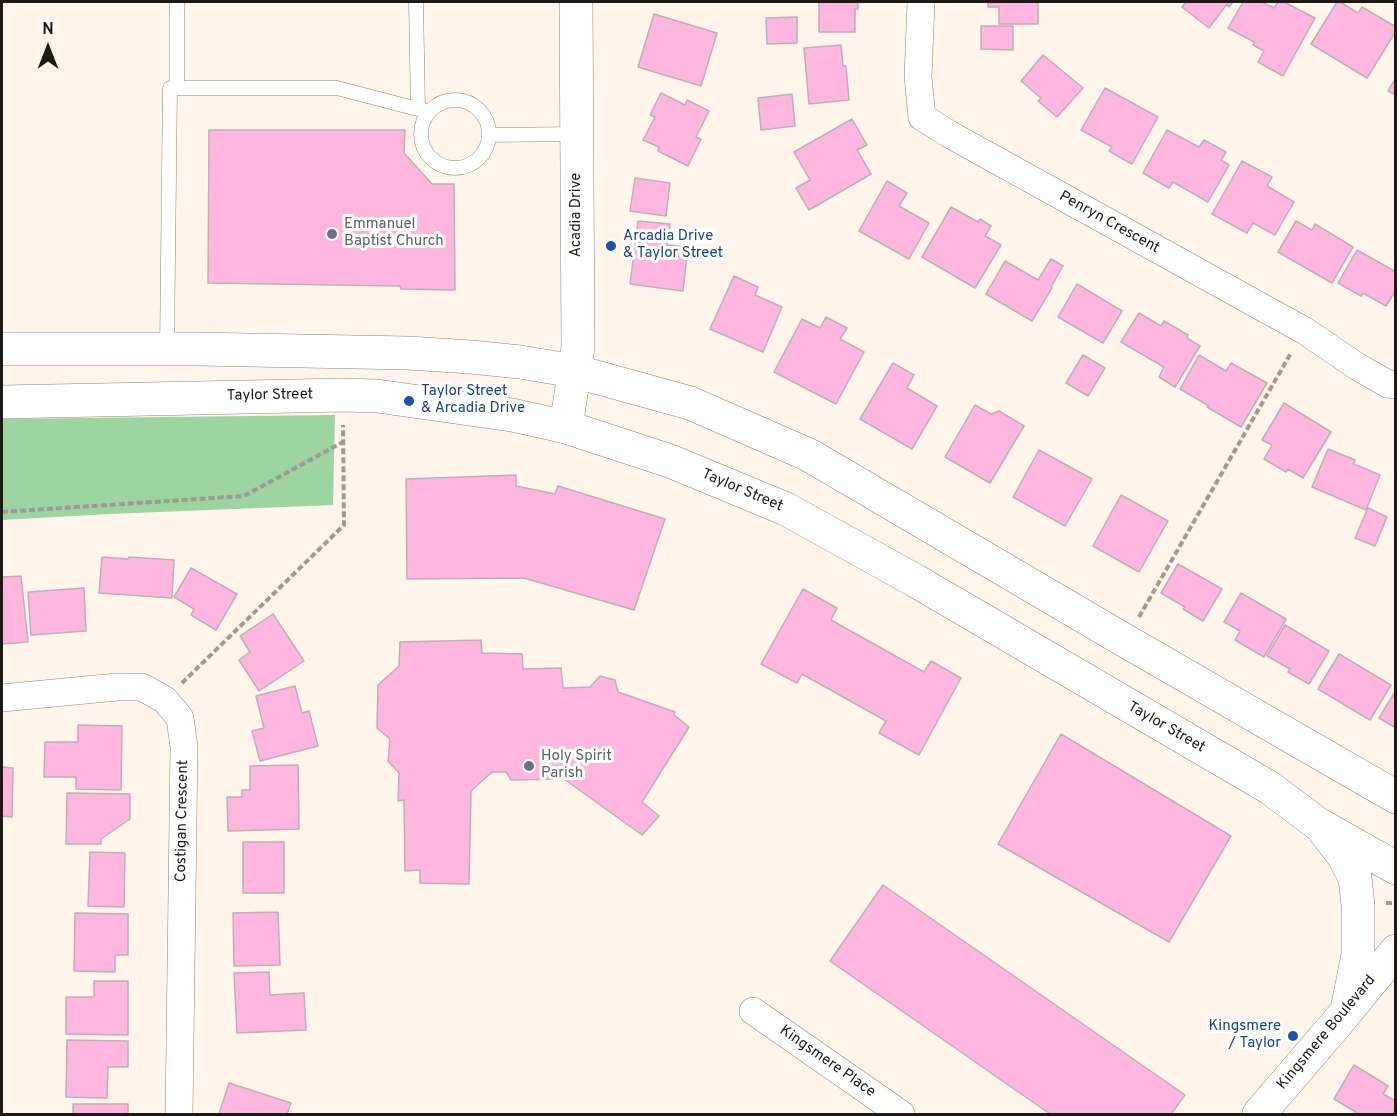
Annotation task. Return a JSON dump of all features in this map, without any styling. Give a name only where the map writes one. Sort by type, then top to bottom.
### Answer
[{"type":"main road","name":"Acadia Drive","points":[[566,427],[578,347],[576,2]]},
{"type":"main road","points":[[2,349],[408,353],[520,362],[574,371],[690,403],[809,455],[1395,797]]},
{"type":"main road","name":"Taylor Street","points":[[2,402],[376,396],[512,415],[566,427],[670,461],[786,509],[926,587],[1270,788],[1318,824],[1395,868]]},
{"type":"main road","points":[[1318,824],[1343,855],[1355,878],[1358,905],[1358,955],[1347,1010]]},
{"type":"main road","name":"Kingsmere Boulevard","points":[[1259,1114],[1395,951]]},
{"type":"street","name":"Penryn Crescent","points":[[921,2],[918,77],[922,117],[949,135],[1305,331],[1368,373],[1388,384],[1395,385]]},
{"type":"street","name":"Costigan Crescent","points":[[2,698],[117,687],[142,687],[165,700],[180,718],[184,747],[179,1114]]},
{"type":"street","name":"Kingsmere Place","points":[[753,1011],[901,1114]]},
{"type":"lane","points":[[177,2],[177,87]]},
{"type":"lane","points":[[167,349],[170,87],[337,88],[423,111],[446,101],[467,102],[483,115],[488,125],[489,135],[480,157],[471,164],[459,168],[437,163],[428,155],[423,144],[421,133],[423,111],[416,2]]},
{"type":"lane","points":[[489,135],[577,134]]},
{"type":"path","points":[[1139,617],[1288,359]]},
{"type":"path","points":[[205,661],[344,525],[343,423]]},
{"type":"path","points":[[2,512],[244,496],[343,442]]},
{"type":"green space","points":[[335,415],[333,505],[2,520],[2,419]]},
{"type":"building","points":[[819,2],[858,2],[858,9],[855,9],[855,32],[819,32]]},
{"type":"building","points":[[988,2],[1038,2],[1038,24],[999,24],[999,7],[988,7]]},
{"type":"building","points":[[1186,2],[1233,2],[1229,7],[1227,4],[1209,28],[1182,7]]},
{"type":"building","points":[[1243,2],[1262,2],[1274,8],[1278,2],[1284,2],[1315,18],[1283,76],[1258,62],[1264,51],[1253,45],[1254,42],[1228,28]]},
{"type":"building","points":[[1337,2],[1358,13],[1362,7],[1396,27],[1396,31],[1367,78],[1311,44]]},
{"type":"building","points":[[654,14],[717,33],[701,86],[638,67]]},
{"type":"building","points":[[797,17],[797,43],[767,44],[766,18]]},
{"type":"building","points":[[981,26],[1013,26],[1013,50],[981,49]]},
{"type":"building","points":[[841,45],[843,66],[846,66],[849,100],[809,104],[804,48]]},
{"type":"building","points":[[1043,55],[1083,88],[1057,117],[1038,101],[1041,98],[1021,81]]},
{"type":"building","points":[[1396,77],[1396,95],[1388,91]]},
{"type":"building","points":[[1105,88],[1158,117],[1132,164],[1109,151],[1112,147],[1081,130]]},
{"type":"building","points":[[661,93],[685,105],[687,100],[709,111],[696,137],[701,139],[688,166],[658,151],[659,147],[643,140],[655,117],[650,115]]},
{"type":"building","points":[[792,94],[795,126],[761,130],[758,98]]},
{"type":"building","points":[[852,119],[867,145],[857,150],[871,174],[809,210],[796,188],[810,180],[794,152]]},
{"type":"building","name":"Emmanuel Baptist Church","points":[[209,130],[405,130],[404,153],[432,184],[454,184],[455,290],[401,289],[400,286],[208,283]]},
{"type":"building","points":[[1167,130],[1199,147],[1204,140],[1226,152],[1221,160],[1229,165],[1208,202],[1173,182],[1169,188],[1143,173]]},
{"type":"building","points":[[1242,161],[1272,177],[1267,186],[1294,202],[1275,235],[1253,223],[1247,233],[1212,214]]},
{"type":"building","points":[[635,178],[670,183],[666,216],[630,211]]},
{"type":"building","points":[[887,181],[907,193],[899,206],[929,223],[909,259],[859,231]]},
{"type":"building","points":[[951,207],[978,222],[980,219],[991,226],[985,236],[1001,245],[975,288],[922,257]]},
{"type":"building","points":[[638,221],[670,224],[667,245],[688,247],[683,291],[630,284]]},
{"type":"building","points":[[1296,221],[1312,230],[1315,224],[1353,247],[1332,283],[1278,252]]},
{"type":"building","points":[[1357,250],[1396,272],[1396,290],[1386,306],[1338,283]]},
{"type":"building","points":[[1051,259],[1063,266],[1032,321],[986,294],[1005,261],[1038,280]]},
{"type":"building","points":[[734,276],[758,287],[755,295],[782,307],[763,352],[710,329]]},
{"type":"building","points":[[1077,284],[1122,311],[1103,343],[1058,317]]},
{"type":"building","points":[[1139,313],[1161,326],[1164,321],[1188,335],[1187,338],[1200,346],[1175,387],[1159,377],[1164,367],[1121,342]]},
{"type":"building","points":[[826,317],[847,328],[840,339],[864,352],[836,404],[774,372],[802,319],[820,328]]},
{"type":"building","points":[[1083,355],[1105,368],[1088,396],[1066,383]]},
{"type":"building","points":[[1199,355],[1226,371],[1231,363],[1267,383],[1241,427],[1180,389]]},
{"type":"building","points":[[893,363],[914,375],[907,388],[937,406],[912,449],[860,419]]},
{"type":"building","points":[[1284,403],[1331,432],[1303,478],[1288,469],[1286,472],[1264,459],[1272,445],[1262,440]]},
{"type":"building","points":[[975,405],[991,414],[999,411],[1024,426],[990,483],[945,457]]},
{"type":"building","points":[[1328,449],[1355,460],[1354,464],[1380,475],[1366,510],[1312,487]]},
{"type":"building","points":[[1039,450],[1092,479],[1065,526],[1013,497]]},
{"type":"building","points":[[516,475],[516,486],[555,494],[558,486],[665,519],[634,610],[524,578],[407,579],[406,479]]},
{"type":"building","points":[[1121,495],[1168,521],[1139,572],[1093,546]]},
{"type":"building","points":[[1368,508],[1387,517],[1375,546],[1355,538]]},
{"type":"building","points":[[102,557],[174,560],[172,598],[99,593]]},
{"type":"building","points":[[1178,564],[1222,589],[1203,621],[1161,593]]},
{"type":"building","points":[[191,568],[237,594],[216,630],[191,615],[194,609],[174,597]]},
{"type":"building","points":[[21,576],[28,642],[2,644],[2,577]]},
{"type":"building","points":[[84,588],[86,631],[31,635],[28,592]]},
{"type":"building","points":[[803,589],[837,608],[831,620],[924,672],[931,661],[961,678],[919,755],[879,733],[886,721],[802,674],[797,683],[761,664]]},
{"type":"building","points":[[1241,593],[1286,619],[1264,657],[1235,640],[1240,631],[1224,622]]},
{"type":"building","points":[[273,614],[304,661],[259,691],[239,660],[250,652],[240,636]]},
{"type":"building","points":[[1285,625],[1329,651],[1309,684],[1288,672],[1290,669],[1267,656]]},
{"type":"building","name":"Holy Spirit Parish","points":[[481,640],[482,653],[522,654],[523,669],[561,668],[563,688],[590,687],[600,676],[615,680],[618,692],[675,712],[674,715],[689,727],[642,802],[659,816],[642,835],[564,779],[511,780],[506,772],[492,772],[471,791],[469,884],[420,883],[420,870],[405,871],[404,800],[398,801],[399,773],[388,761],[390,739],[377,728],[378,685],[399,666],[400,642]]},
{"type":"building","points":[[1339,654],[1391,685],[1370,720],[1318,689]]},
{"type":"building","points":[[295,686],[302,713],[309,711],[318,746],[260,761],[252,731],[264,728],[256,696]]},
{"type":"building","points":[[1396,690],[1396,728],[1379,718]]},
{"type":"building","points":[[78,725],[122,726],[121,790],[76,789],[76,777],[44,777],[45,742],[78,742]]},
{"type":"building","points":[[1061,734],[1231,836],[1169,942],[998,844]]},
{"type":"building","points":[[298,765],[299,829],[228,831],[227,797],[242,797],[242,790],[250,790],[250,766]]},
{"type":"building","points":[[2,767],[13,768],[12,817],[2,816]]},
{"type":"building","points":[[67,793],[130,794],[130,819],[101,839],[101,844],[66,844]]},
{"type":"building","points":[[243,842],[284,842],[284,893],[243,893]]},
{"type":"building","points":[[90,852],[125,853],[124,907],[88,906]]},
{"type":"building","points":[[883,885],[1185,1095],[1171,1114],[1050,1114],[830,961]]},
{"type":"building","points":[[278,912],[280,965],[234,966],[233,913]]},
{"type":"building","points":[[75,913],[128,914],[128,955],[115,955],[115,972],[74,971]]},
{"type":"building","points":[[269,972],[270,995],[304,993],[306,1030],[237,1033],[234,973]]},
{"type":"building","points":[[94,981],[128,981],[128,1035],[66,1034],[66,997],[94,997]]},
{"type":"building","points":[[67,1040],[128,1041],[128,1067],[108,1067],[107,1098],[66,1097]]},
{"type":"building","points":[[1354,1065],[1388,1086],[1383,1094],[1396,1101],[1396,1109],[1392,1114],[1359,1114],[1334,1099]]},
{"type":"building","points":[[229,1083],[291,1103],[287,1114],[219,1114]]},
{"type":"building","points":[[73,1104],[128,1104],[128,1114],[73,1114]]},
{"type":"place","name":"Emmanuel Baptist Church","points":[[332,234]]},
{"type":"place","name":"Arcadia Drive & Taylor Street","points":[[611,246]]},
{"type":"place","name":"Taylor Street & Arcadia Drive","points":[[409,401]]},
{"type":"place","name":"Holy Spirit Parish","points":[[529,766]]},
{"type":"place","name":"Kingsmere / Taylor","points":[[1293,1036]]}]
